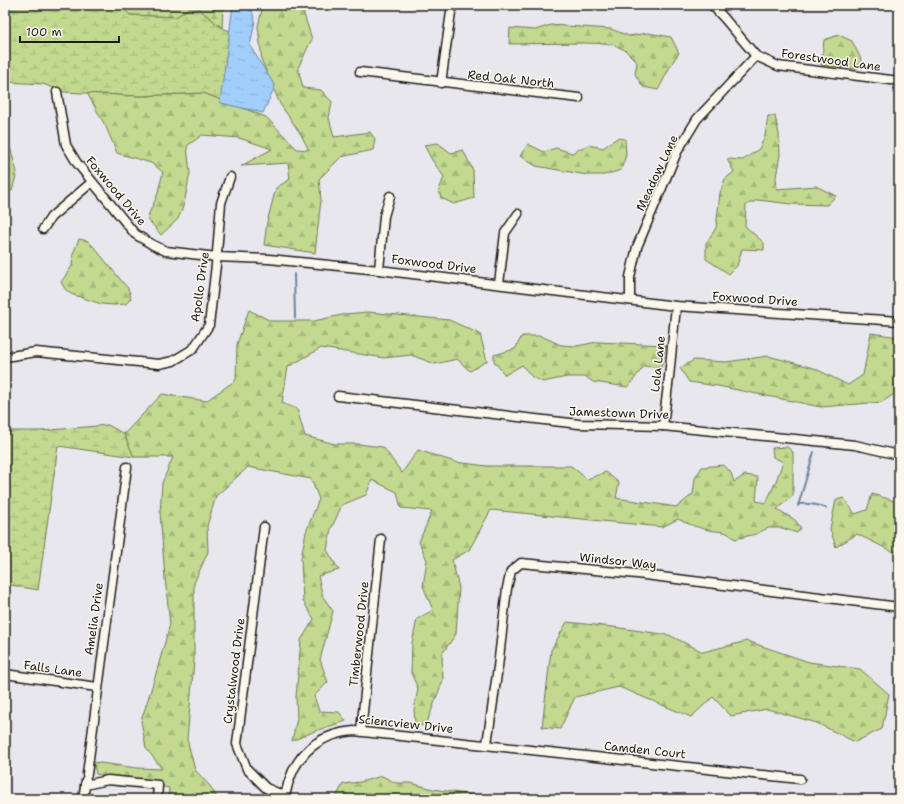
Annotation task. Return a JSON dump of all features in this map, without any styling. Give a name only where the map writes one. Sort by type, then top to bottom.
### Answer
[{"type":"street","points":[[441,83],[452,5]]},
{"type":"street","name":"Forestwood Lane","points":[[712,5],[756,56],[778,66],[899,81]]},
{"type":"street","name":"Meadow Lane","points":[[630,300],[630,277],[637,247],[677,152],[697,120],[756,56]]},
{"type":"street","name":"Red Oak North","points":[[360,72],[441,83],[579,98]]},
{"type":"street","name":"Foxwood Drive","points":[[57,92],[66,145],[77,163],[136,234],[166,251],[217,257],[269,259],[379,270],[676,306],[899,322]]},
{"type":"street","name":"Apollo Drive","points":[[5,357],[36,352],[159,364],[173,361],[193,349],[209,326],[217,257],[221,203],[230,177]]},
{"type":"street","points":[[43,229],[51,216],[92,182]]},
{"type":"street","points":[[379,270],[384,216],[390,196]]},
{"type":"street","points":[[499,284],[506,233],[518,214]]},
{"type":"street","name":"Lola Lane","points":[[663,426],[676,306]]},
{"type":"street","name":"Jamestown Drive","points":[[338,396],[579,424],[663,426],[855,445],[899,455]]},
{"type":"street","name":"Amelia Drive","points":[[83,799],[127,467]]},
{"type":"street","name":"Crystalwood Drive","points":[[264,527],[237,744],[247,769],[266,788],[285,797]]},
{"type":"street","name":"Timberwood Drive","points":[[361,731],[382,539]]},
{"type":"street","name":"Windsor Way","points":[[487,744],[507,588],[511,570],[521,563],[636,574],[899,607]]},
{"type":"street","name":"Falls Lane","points":[[5,674],[98,687]]},
{"type":"street","name":"Sciencview Drive","points":[[285,797],[290,777],[296,764],[312,745],[338,733],[361,731],[487,744]]},
{"type":"street","name":"Camden Court","points":[[487,744],[800,779]]},
{"type":"street","points":[[86,780],[108,780],[158,785],[156,799]]},
{"type":"green space","points":[[5,5],[120,5],[130,15],[176,17],[194,5],[222,28],[230,31],[221,100],[204,93],[139,96],[64,92],[43,84],[5,82]]},
{"type":"green space","points":[[120,5],[194,5],[176,17],[130,15]]},
{"type":"green space","points":[[194,5],[223,5],[222,28]]},
{"type":"green space","points":[[263,5],[301,5],[312,39],[298,68],[303,88],[321,90],[332,102],[329,118],[334,137],[370,132],[375,139],[373,150],[341,157],[319,179],[321,200],[315,253],[264,245],[267,222],[276,188],[290,179],[288,163],[241,166],[272,149],[239,138],[202,135],[187,146],[190,173],[184,204],[178,219],[161,235],[147,218],[157,196],[163,172],[151,163],[117,153],[106,127],[87,93],[139,96],[204,93],[266,117],[297,149],[309,150],[300,133],[280,104],[262,61],[258,26]]},
{"type":"green space","points":[[551,25],[611,29],[629,36],[648,33],[671,37],[679,53],[670,66],[658,90],[643,87],[635,74],[637,62],[625,50],[612,44],[509,44],[510,28],[535,30]]},
{"type":"green space","points":[[839,35],[852,41],[861,59],[857,69],[821,65],[824,40]]},
{"type":"green space","points":[[5,95],[9,108],[7,136],[17,172],[12,191],[5,191]]},
{"type":"green space","points":[[768,116],[775,116],[779,134],[780,155],[776,177],[777,189],[816,186],[836,196],[827,205],[791,204],[758,200],[746,205],[745,226],[764,243],[764,250],[742,249],[737,266],[729,274],[706,259],[706,243],[716,228],[720,193],[725,179],[734,172],[727,159],[743,160],[759,149],[765,136]]},
{"type":"green space","points":[[617,138],[625,139],[626,155],[621,170],[605,175],[587,175],[536,166],[520,156],[528,144],[544,152],[556,148],[572,153],[588,145],[603,148]]},
{"type":"green space","points":[[438,143],[451,153],[463,150],[473,170],[474,198],[454,204],[441,198],[439,190],[444,177],[424,145]]},
{"type":"green space","points":[[79,239],[88,241],[94,247],[128,288],[131,298],[126,304],[101,304],[71,294],[65,289],[61,282],[72,266],[73,254]]},
{"type":"green space","points":[[249,310],[271,321],[314,321],[346,314],[368,312],[449,320],[480,334],[487,361],[470,371],[457,359],[435,364],[411,355],[384,358],[321,348],[288,367],[282,403],[297,409],[305,436],[335,444],[358,444],[383,447],[402,473],[418,450],[455,462],[487,466],[571,466],[587,479],[606,472],[619,483],[616,498],[677,507],[693,494],[695,478],[702,467],[724,465],[731,473],[734,482],[745,475],[758,477],[756,501],[766,503],[783,462],[773,457],[772,448],[787,447],[793,452],[793,496],[777,509],[795,520],[801,528],[797,533],[782,528],[768,528],[756,534],[735,539],[726,533],[701,528],[678,519],[662,527],[491,510],[469,550],[452,560],[459,588],[456,634],[442,654],[443,680],[426,725],[415,725],[414,709],[418,689],[411,673],[412,643],[417,619],[433,610],[423,586],[427,560],[419,542],[432,511],[401,508],[397,492],[372,480],[366,495],[342,505],[331,529],[327,550],[339,570],[318,576],[323,597],[333,611],[320,660],[328,682],[314,696],[319,711],[339,712],[346,721],[315,731],[292,741],[297,718],[296,697],[301,640],[314,619],[303,601],[301,558],[306,532],[319,499],[311,479],[248,467],[216,496],[207,526],[208,552],[194,583],[194,661],[187,739],[195,770],[210,786],[218,799],[168,799],[169,788],[96,774],[93,762],[137,768],[162,769],[146,748],[141,721],[170,624],[160,512],[162,483],[173,457],[134,457],[124,434],[162,394],[206,401],[236,380],[237,344]]},
{"type":"green space","points":[[871,333],[899,337],[899,391],[882,402],[821,407],[718,386],[689,382],[680,368],[694,360],[726,362],[768,356],[814,368],[848,385],[863,375]]},
{"type":"green space","points":[[522,336],[541,336],[561,345],[577,346],[597,342],[666,345],[661,368],[644,366],[628,387],[593,382],[586,377],[567,377],[543,382],[532,377],[522,365],[505,375],[494,361],[494,355],[515,349]]},
{"type":"green space","points":[[108,425],[124,434],[134,457],[58,446],[38,590],[5,584],[5,440],[9,431],[40,431]]},
{"type":"green space","points":[[872,494],[892,500],[899,507],[899,552],[893,552],[857,534],[836,547],[830,529],[836,500],[844,498],[855,514],[867,510]]},
{"type":"green space","points":[[567,622],[669,635],[703,652],[747,641],[809,662],[860,669],[889,694],[882,729],[855,742],[817,723],[767,709],[731,716],[713,697],[691,717],[619,687],[575,697],[560,729],[542,727],[551,650]]},
{"type":"green space","points":[[382,776],[396,783],[411,783],[433,789],[499,799],[335,799],[343,784],[360,782]]},
{"type":"water","points":[[233,5],[243,5],[251,8],[255,21],[250,46],[275,86],[263,113],[220,102]]},
{"type":"water","points":[[899,705],[899,763],[897,749],[897,713]]},
{"type":"waterway","points":[[251,10],[255,5]]},
{"type":"waterway","points":[[294,274],[295,318]]},
{"type":"waterway","points":[[798,506],[814,452]]},
{"type":"waterway","points":[[798,504],[812,504],[826,508]]}]
